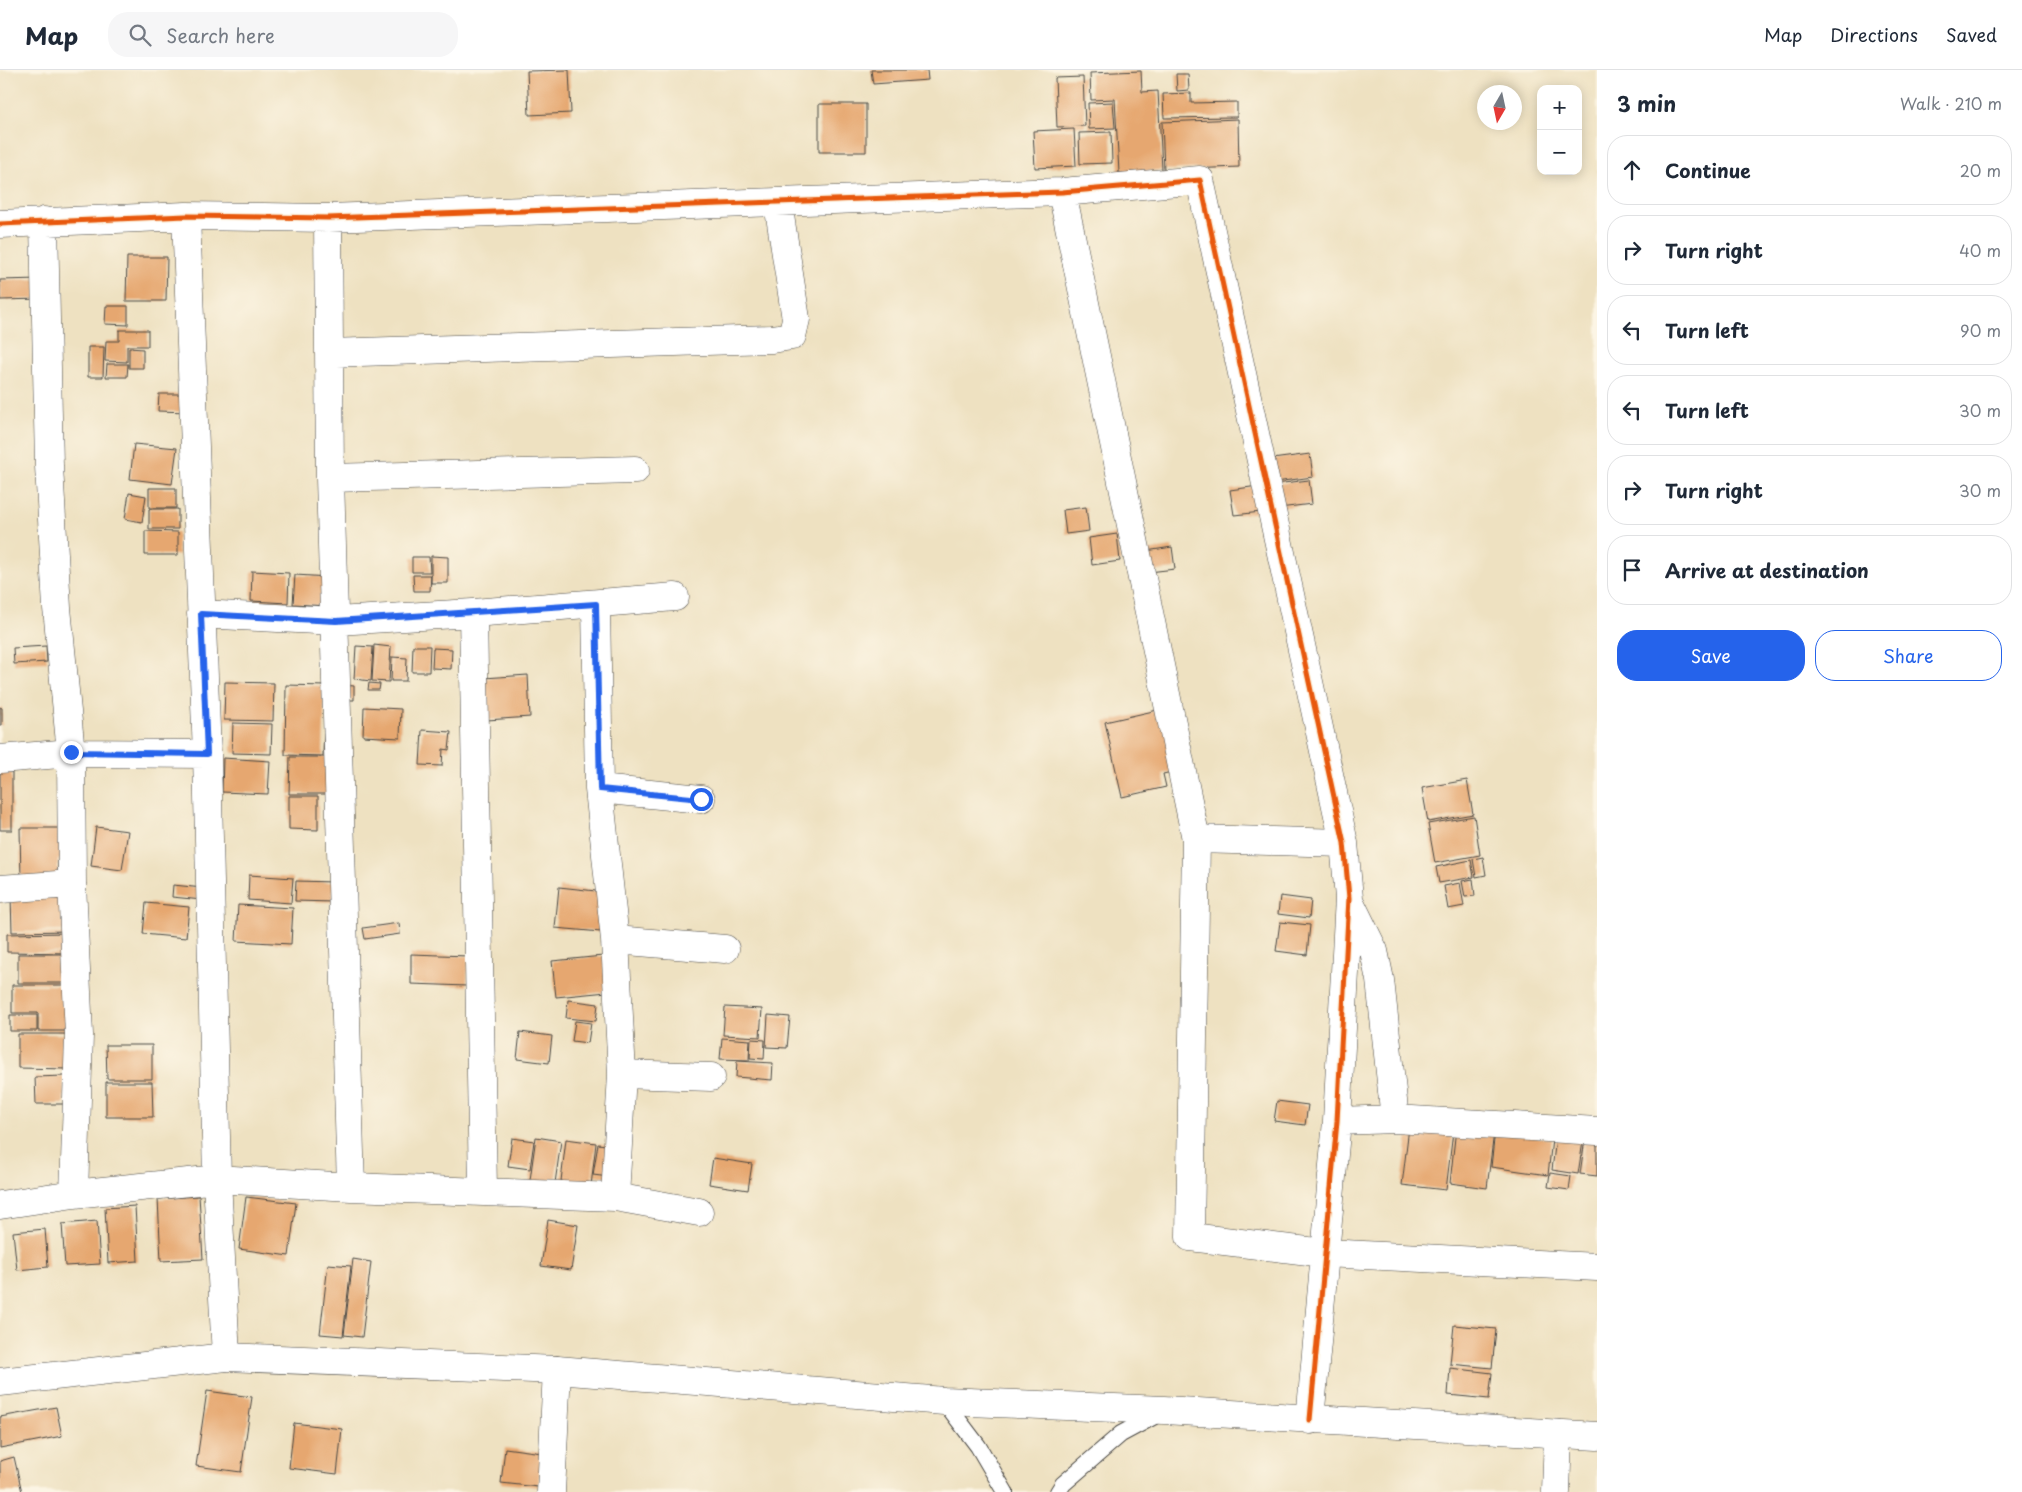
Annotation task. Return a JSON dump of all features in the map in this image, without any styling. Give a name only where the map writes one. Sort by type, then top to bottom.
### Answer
[{"type":"street","points":[[0,224],[186,216],[328,218],[778,203],[1062,192],[1200,180],[1344,843],[1348,898],[1336,1121],[1310,1420]]},
{"type":"street","points":[[1062,192],[1196,839],[1190,1237],[1325,1253],[1597,1267]]},
{"type":"street","points":[[329,353],[762,340],[792,336],[796,319],[778,203]]},
{"type":"street","points":[[186,216],[207,754],[217,1179],[226,1357]]},
{"type":"street","points":[[328,218],[330,478],[336,621],[351,1187]]},
{"type":"street","points":[[44,222],[49,466],[57,608],[71,752],[72,884],[79,1035],[74,1194]]},
{"type":"street","points":[[330,478],[635,470]]},
{"type":"street","points":[[201,614],[336,621],[473,613],[675,597]]},
{"type":"street","points":[[596,604],[600,789],[615,940],[622,1074],[615,1197]]},
{"type":"street","points":[[473,613],[483,1190]]},
{"type":"street","points":[[0,760],[71,752],[207,754]]},
{"type":"street","points":[[600,789],[701,799]]},
{"type":"street","points":[[1196,839],[1344,843]]},
{"type":"street","points":[[0,889],[72,884]]},
{"type":"street","points":[[1348,898],[1374,951],[1380,980],[1395,1119]]},
{"type":"street","points":[[615,940],[725,949]]},
{"type":"street","points":[[622,1074],[711,1076]]},
{"type":"street","points":[[1336,1121],[1395,1119],[1597,1132]]},
{"type":"street","points":[[0,1205],[74,1194],[217,1179],[351,1187],[483,1190],[615,1197],[699,1212]]},
{"type":"street","points":[[0,1382],[226,1357],[557,1370],[944,1401],[1164,1410],[1597,1436]]},
{"type":"street","points":[[551,1492],[557,1370]]},
{"type":"street","points":[[1556,1492],[1558,1434]]},
{"type":"lane","points":[[944,1401],[978,1446],[1004,1492]]},
{"type":"lane","points":[[1058,1492],[1063,1484],[1121,1434],[1164,1410]]},
{"type":"building","points":[[569,70],[571,113],[529,115],[527,71]]},
{"type":"building","points":[[871,70],[927,70],[928,80],[873,84]]},
{"type":"building","points":[[1141,71],[1142,92],[1158,91],[1162,170],[1119,173],[1115,99],[1091,100],[1090,73]]},
{"type":"building","points":[[1176,74],[1188,74],[1189,90],[1177,91]]},
{"type":"building","points":[[1083,77],[1085,126],[1057,127],[1055,78]]},
{"type":"building","points":[[1191,93],[1191,103],[1237,102],[1237,117],[1164,118],[1163,94]]},
{"type":"building","points":[[1113,102],[1115,128],[1089,129],[1088,103]]},
{"type":"building","points":[[819,104],[866,104],[866,152],[819,152]]},
{"type":"building","points":[[1238,119],[1239,167],[1164,170],[1162,122]]},
{"type":"building","points":[[1074,129],[1076,166],[1035,168],[1033,131]]},
{"type":"building","points":[[1111,132],[1112,163],[1080,164],[1079,133]]},
{"type":"building","points":[[127,257],[167,257],[166,301],[126,301]]},
{"type":"building","points":[[40,279],[41,299],[0,300],[0,280]]},
{"type":"building","points":[[106,306],[128,306],[128,325],[105,324]]},
{"type":"building","points":[[119,330],[148,330],[148,346],[127,346],[127,362],[105,361],[106,341],[119,341]]},
{"type":"building","points":[[88,347],[104,347],[103,377],[88,377]]},
{"type":"building","points":[[129,348],[143,349],[143,368],[129,368]]},
{"type":"building","points":[[107,364],[128,364],[127,377],[106,377]]},
{"type":"building","points":[[159,394],[189,394],[188,412],[158,411]]},
{"type":"building","points":[[134,444],[177,448],[172,484],[130,479]]},
{"type":"building","points":[[1310,454],[1313,477],[1268,483],[1265,460]]},
{"type":"building","points":[[1309,480],[1312,504],[1279,508],[1275,484]]},
{"type":"building","points":[[1258,486],[1261,512],[1234,515],[1230,490]]},
{"type":"building","points":[[149,488],[176,488],[176,508],[149,508]]},
{"type":"building","points":[[129,493],[146,496],[142,522],[125,519]]},
{"type":"building","points":[[1086,507],[1089,531],[1066,534],[1063,510]]},
{"type":"building","points":[[149,509],[178,509],[178,529],[149,529]]},
{"type":"building","points":[[145,531],[178,532],[178,555],[145,555]]},
{"type":"building","points":[[1117,534],[1120,561],[1092,565],[1089,538]]},
{"type":"building","points":[[1172,547],[1175,569],[1149,572],[1146,551]]},
{"type":"building","points":[[431,556],[448,557],[448,583],[431,583]]},
{"type":"building","points":[[412,557],[429,557],[430,572],[412,572]]},
{"type":"building","points":[[252,571],[289,573],[288,603],[251,601]]},
{"type":"building","points":[[295,575],[329,577],[327,606],[293,604]]},
{"type":"building","points":[[413,575],[431,575],[430,591],[414,591]]},
{"type":"building","points":[[374,645],[391,647],[389,682],[372,681]]},
{"type":"building","points":[[46,646],[47,662],[14,664],[13,648]]},
{"type":"building","points":[[356,646],[373,647],[371,681],[354,679]]},
{"type":"building","points":[[413,646],[430,646],[429,672],[412,672]]},
{"type":"building","points":[[433,648],[452,649],[451,669],[432,668]]},
{"type":"building","points":[[392,657],[407,658],[406,681],[391,681]]},
{"type":"building","points":[[528,675],[530,717],[487,720],[484,678]]},
{"type":"building","points":[[225,682],[274,683],[273,721],[224,720]]},
{"type":"building","points":[[369,683],[380,684],[379,690],[368,690]]},
{"type":"building","points":[[286,685],[325,686],[323,756],[285,755]]},
{"type":"building","points":[[343,685],[354,686],[354,700],[343,700]]},
{"type":"building","points":[[0,707],[2,708],[2,725],[0,725]]},
{"type":"building","points":[[364,707],[401,709],[400,738],[363,736]]},
{"type":"building","points":[[1162,709],[1176,771],[1163,774],[1166,787],[1122,797],[1105,722]]},
{"type":"building","points":[[233,723],[272,724],[271,754],[232,753]]},
{"type":"building","points":[[422,730],[451,732],[449,750],[443,749],[442,766],[420,765]]},
{"type":"building","points":[[290,757],[328,757],[328,794],[289,794]]},
{"type":"building","points":[[223,758],[270,761],[268,794],[222,792]]},
{"type":"building","points":[[0,772],[12,772],[12,830],[0,830]]},
{"type":"building","points":[[1467,780],[1473,814],[1428,822],[1422,788]]},
{"type":"building","points":[[289,796],[318,796],[318,830],[289,829]]},
{"type":"building","points":[[1474,816],[1480,855],[1435,863],[1428,824]]},
{"type":"building","points":[[96,827],[128,831],[122,870],[91,866]]},
{"type":"building","points":[[20,828],[67,828],[67,860],[58,860],[58,881],[21,881]]},
{"type":"building","points":[[1483,857],[1486,875],[1476,877],[1473,859]]},
{"type":"building","points":[[1471,860],[1474,877],[1439,883],[1436,867]]},
{"type":"building","points":[[249,875],[293,878],[291,903],[248,900]]},
{"type":"building","points":[[1473,879],[1475,896],[1465,897],[1462,881]]},
{"type":"building","points":[[296,881],[334,882],[333,902],[295,901]]},
{"type":"building","points":[[1460,883],[1464,906],[1448,909],[1444,886]]},
{"type":"building","points":[[173,885],[203,888],[202,900],[172,897]]},
{"type":"building","points":[[559,887],[605,892],[601,932],[555,928]]},
{"type":"building","points":[[68,895],[69,931],[12,932],[11,897]]},
{"type":"building","points":[[1280,896],[1311,900],[1309,918],[1278,914]]},
{"type":"building","points":[[146,903],[189,907],[186,938],[143,934]]},
{"type":"building","points":[[238,905],[293,908],[291,944],[236,941]]},
{"type":"building","points":[[1280,922],[1310,925],[1307,955],[1276,951]]},
{"type":"building","points":[[399,923],[400,934],[365,939],[363,928]]},
{"type":"building","points":[[69,933],[69,953],[7,952],[7,934]]},
{"type":"building","points":[[18,954],[72,954],[73,983],[18,983]]},
{"type":"building","points":[[411,954],[468,956],[467,986],[411,984]]},
{"type":"building","points":[[603,956],[607,992],[556,997],[552,961]]},
{"type":"building","points":[[12,985],[74,985],[74,1031],[38,1031],[38,1013],[12,1013]]},
{"type":"building","points":[[568,1000],[598,1004],[596,1021],[566,1018]]},
{"type":"building","points":[[725,1007],[762,1009],[760,1037],[723,1035]]},
{"type":"building","points":[[10,1015],[37,1015],[37,1031],[10,1031]]},
{"type":"building","points":[[768,1015],[790,1017],[787,1048],[766,1047]]},
{"type":"building","points":[[575,1021],[591,1023],[588,1043],[572,1041]]},
{"type":"building","points":[[520,1032],[552,1036],[549,1063],[517,1059]]},
{"type":"building","points":[[18,1034],[68,1034],[68,1069],[18,1068]]},
{"type":"building","points":[[722,1038],[750,1040],[749,1060],[720,1059]]},
{"type":"building","points":[[751,1039],[765,1040],[764,1059],[750,1058]]},
{"type":"building","points":[[106,1045],[152,1045],[152,1079],[107,1079]]},
{"type":"building","points":[[737,1061],[773,1063],[772,1080],[736,1077]]},
{"type":"building","points":[[64,1076],[64,1104],[36,1104],[35,1077]]},
{"type":"building","points":[[106,1082],[152,1082],[153,1117],[106,1117]]},
{"type":"building","points":[[1277,1101],[1308,1105],[1305,1125],[1274,1121]]},
{"type":"building","points":[[1409,1127],[1453,1132],[1446,1190],[1402,1185]]},
{"type":"building","points":[[1456,1128],[1494,1132],[1487,1188],[1450,1183]]},
{"type":"building","points":[[1495,1131],[1552,1139],[1548,1175],[1491,1167]]},
{"type":"building","points":[[1586,1132],[1597,1134],[1597,1176],[1580,1174]]},
{"type":"building","points":[[536,1137],[561,1141],[554,1190],[529,1187]]},
{"type":"building","points":[[512,1138],[534,1141],[530,1169],[508,1166]]},
{"type":"building","points":[[1556,1138],[1583,1141],[1578,1174],[1552,1170]]},
{"type":"building","points":[[566,1139],[596,1143],[591,1186],[561,1181]]},
{"type":"building","points":[[598,1144],[613,1146],[609,1177],[593,1175]]},
{"type":"building","points":[[713,1158],[752,1164],[748,1190],[709,1184]]},
{"type":"building","points":[[1550,1173],[1571,1176],[1569,1190],[1548,1187]]},
{"type":"building","points":[[199,1196],[203,1259],[161,1261],[158,1199]]},
{"type":"building","points":[[246,1197],[296,1203],[289,1256],[239,1249]]},
{"type":"building","points":[[135,1206],[138,1261],[108,1263],[105,1208]]},
{"type":"building","points":[[548,1220],[578,1225],[571,1270],[541,1266]]},
{"type":"building","points":[[97,1221],[100,1264],[65,1266],[62,1224]]},
{"type":"building","points":[[45,1229],[48,1267],[17,1270],[13,1232]]},
{"type":"building","points":[[353,1259],[371,1262],[362,1337],[344,1335]]},
{"type":"building","points":[[328,1264],[351,1266],[343,1336],[320,1334]]},
{"type":"building","points":[[1454,1325],[1496,1329],[1492,1368],[1450,1364]]},
{"type":"building","points":[[1450,1368],[1492,1373],[1489,1399],[1448,1395]]},
{"type":"building","points":[[207,1391],[252,1397],[241,1472],[196,1466]]},
{"type":"building","points":[[56,1407],[62,1436],[0,1448],[0,1417]]},
{"type":"building","points":[[294,1423],[342,1429],[337,1474],[289,1468]]},
{"type":"building","points":[[505,1448],[542,1453],[538,1487],[501,1483]]},
{"type":"building","points":[[14,1457],[22,1492],[0,1492],[0,1461]]},
{"type":"cycle path","points":[[0,224],[186,216],[328,218],[1062,192],[1200,180],[1344,843],[1349,898],[1337,1121],[1310,1420]]},
{"type":"route","points":[[71,752],[207,754],[201,614],[336,621],[596,604],[600,789],[701,799]]}]
